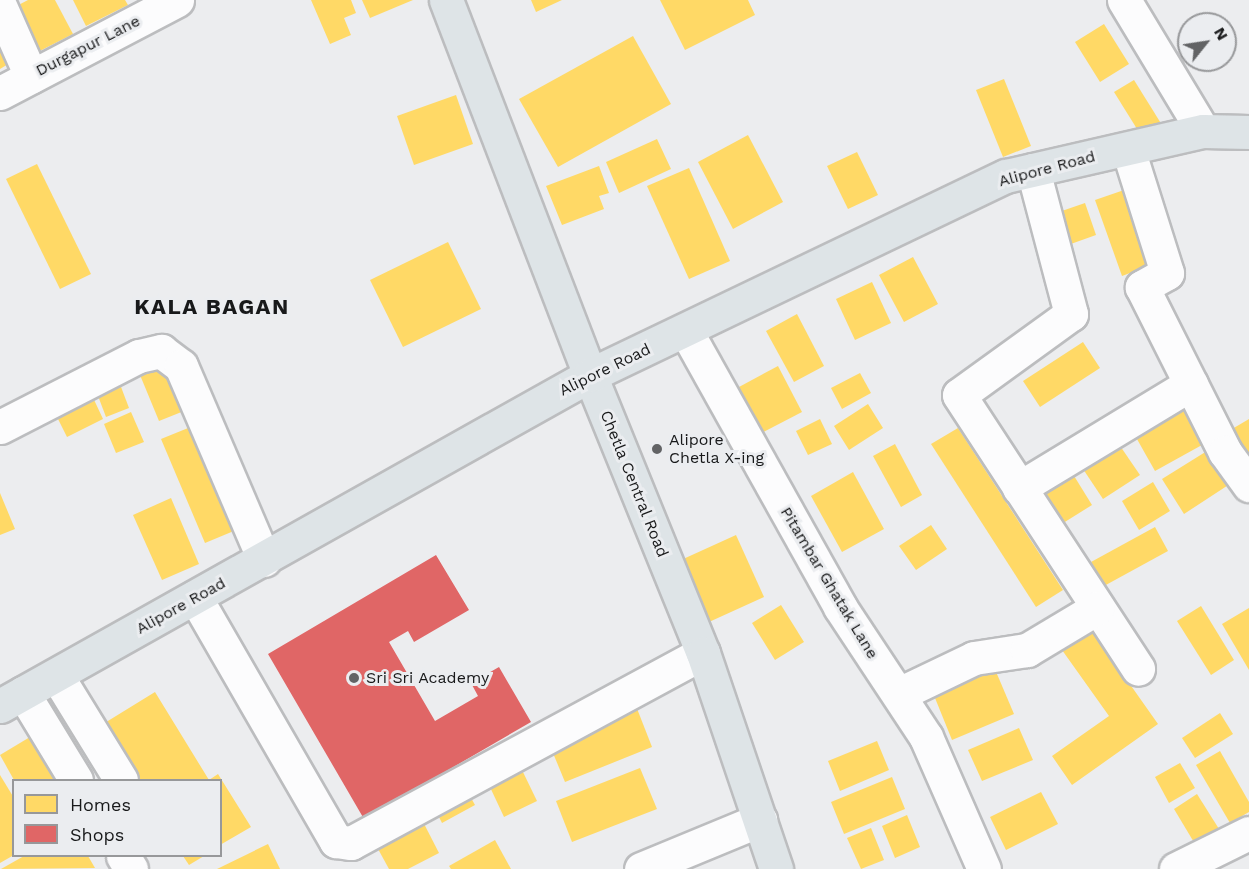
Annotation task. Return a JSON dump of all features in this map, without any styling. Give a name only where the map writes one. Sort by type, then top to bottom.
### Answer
[{"type":"main road","name":"Chetla Central Road","points":[[446,0],[590,375],[704,653],[776,869]]},
{"type":"main road","name":"Alipore Road","points":[[12,699],[264,560],[590,375],[1006,176],[1203,131],[1249,132]]},
{"type":"street","name":"Durgapur Lane","points":[[0,93],[137,9],[177,0]]},
{"type":"street","points":[[1127,5],[1203,131]]},
{"type":"street","points":[[0,6],[31,76]]},
{"type":"street","points":[[1128,148],[1167,273],[1142,287],[1225,452],[1249,485]]},
{"type":"street","points":[[1034,170],[1071,314],[958,395],[1138,669]]},
{"type":"street","name":"Pitambar Ghatak Lane","points":[[686,331],[840,607],[926,737],[984,869]]},
{"type":"street","points":[[0,427],[139,356],[161,351],[181,366],[264,560]]},
{"type":"street","points":[[1019,489],[1191,384]]},
{"type":"street","points":[[195,597],[336,841],[351,843],[704,653]]},
{"type":"street","points":[[899,694],[974,657],[1027,650],[1097,608]]},
{"type":"street","points":[[57,676],[120,779]]},
{"type":"street","points":[[12,699],[75,779]]},
{"type":"street","points":[[641,869],[760,820]]},
{"type":"street","points":[[1176,869],[1249,833]]},
{"type":"building: Homes","points":[[28,0],[55,0],[73,34],[30,56],[7,11]]},
{"type":"building: Homes","points":[[73,0],[125,0],[128,5],[86,26]]},
{"type":"building: Homes","points":[[311,0],[351,0],[356,13],[344,18],[351,35],[330,44]]},
{"type":"building: Homes","points":[[362,0],[413,0],[370,18]]},
{"type":"building: Homes","points":[[531,0],[562,0],[536,12]]},
{"type":"building: Homes","points":[[660,0],[748,0],[755,15],[685,50]]},
{"type":"building: Homes","points":[[1104,24],[1129,64],[1100,82],[1075,42]]},
{"type":"building: Homes","points":[[0,28],[18,58],[0,69]]},
{"type":"building: Homes","points":[[633,36],[671,104],[558,167],[519,99]]},
{"type":"building: Homes","points":[[1004,79],[1031,146],[1003,157],[976,90]]},
{"type":"building: Homes","points":[[1134,80],[1162,125],[1142,137],[1114,92]]},
{"type":"building: Homes","points":[[456,95],[473,144],[414,165],[397,116]]},
{"type":"building: Homes","points":[[748,135],[783,202],[733,229],[698,162]]},
{"type":"building: Homes","points":[[657,139],[671,169],[619,193],[606,162]]},
{"type":"building: Homes","points":[[857,152],[878,195],[848,209],[827,166]]},
{"type":"building: Homes","points":[[37,164],[91,274],[60,289],[6,179]]},
{"type":"building: Homes","points":[[599,166],[609,193],[599,196],[604,209],[562,225],[546,186]]},
{"type":"building: Homes","points":[[689,168],[730,261],[689,279],[647,186]]},
{"type":"building: Homes","points":[[1127,189],[1154,264],[1122,276],[1095,200]]},
{"type":"building: Homes","points":[[1085,203],[1096,235],[1068,245],[1056,213]]},
{"type":"building: Homes","points":[[448,242],[481,309],[403,347],[370,280]]},
{"type":"building: Homes","points":[[913,257],[938,304],[904,322],[879,275]]},
{"type":"building: Homes","points":[[872,282],[891,323],[855,340],[836,299]]},
{"type":"building: Homes","points":[[797,314],[824,366],[794,382],[766,331]]},
{"type":"building: Homes","points":[[1083,342],[1100,368],[1040,407],[1023,381]]},
{"type":"building: Homes","points":[[170,363],[189,409],[159,421],[140,375]]},
{"type":"building: Homes","points":[[778,366],[802,412],[750,439],[726,394]]},
{"type":"building: Homes","points":[[860,373],[871,393],[842,409],[831,388]]},
{"type":"building: Homes","points":[[118,379],[129,408],[106,417],[95,388]]},
{"type":"building: Homes","points":[[88,387],[103,419],[67,437],[51,405]]},
{"type":"building: Homes","points":[[1185,394],[1211,440],[1155,471],[1129,425]]},
{"type":"building: Homes","points":[[868,404],[883,428],[849,450],[834,426]]},
{"type":"building: Homes","points":[[131,412],[144,442],[116,453],[104,424]]},
{"type":"building: Homes","points":[[820,419],[832,444],[808,455],[796,431]]},
{"type":"building: Homes","points":[[1249,419],[1249,467],[1227,432]]},
{"type":"building: Homes","points":[[198,424],[241,528],[205,543],[161,439]]},
{"type":"building: Homes","points":[[958,428],[1063,590],[1036,607],[931,444]]},
{"type":"building: Homes","points":[[1116,440],[1140,475],[1103,499],[1079,463]]},
{"type":"building: Homes","points":[[895,444],[922,495],[901,507],[873,456]]},
{"type":"building: Homes","points":[[1215,446],[1236,480],[1184,514],[1162,479]]},
{"type":"building: Homes","points":[[1071,471],[1092,505],[1060,525],[1039,491]]},
{"type":"building: Homes","points":[[853,472],[884,529],[842,552],[811,496]]},
{"type":"building: Homes","points":[[1153,482],[1170,511],[1139,530],[1122,501]]},
{"type":"building: Homes","points":[[0,493],[15,529],[0,535]]},
{"type":"building: Homes","points":[[171,498],[199,564],[162,580],[133,515]]},
{"type":"building: Homes","points":[[931,525],[947,549],[916,570],[899,546]]},
{"type":"building: Homes","points":[[1155,527],[1168,551],[1104,586],[1091,562]]},
{"type":"building: Homes","points":[[736,535],[764,597],[709,622],[681,560]]},
{"type":"building: Homes","points":[[781,605],[804,642],[775,660],[752,623]]},
{"type":"building: Homes","points":[[1201,606],[1234,660],[1211,675],[1177,621]]},
{"type":"building: Homes","points":[[1249,608],[1249,670],[1222,624]]},
{"type":"building: Homes","points":[[1091,629],[1158,724],[1072,785],[1052,756],[1109,716],[1062,650]]},
{"type":"building: Homes","points":[[994,667],[1014,714],[952,740],[933,693]]},
{"type":"building: Homes","points":[[155,692],[208,779],[137,779],[103,724]]},
{"type":"building: Homes","points":[[636,706],[652,747],[565,782],[548,741]]},
{"type":"building: Homes","points":[[1220,713],[1233,734],[1195,758],[1182,738]]},
{"type":"building: Homes","points":[[1019,728],[1033,760],[982,781],[968,750]]},
{"type":"building: Homes","points":[[35,734],[62,779],[13,779],[0,755]]},
{"type":"building: Homes","points":[[877,741],[889,770],[840,791],[828,761]]},
{"type":"building: Homes","points":[[1220,751],[1249,802],[1249,812],[1230,823],[1196,765]]},
{"type":"building: Homes","points":[[1180,763],[1195,788],[1169,803],[1155,777]]},
{"type":"building: Homes","points":[[640,768],[657,809],[572,842],[556,801]]},
{"type":"building: Homes","points":[[522,770],[537,801],[504,817],[489,785]]},
{"type":"building: Homes","points":[[218,774],[221,779],[210,779]]},
{"type":"building: Homes","points":[[0,775],[12,795],[12,856],[0,863]]},
{"type":"building: Homes","points":[[892,777],[905,809],[844,834],[831,802]]},
{"type":"building: Homes","points":[[222,780],[251,827],[222,844]]},
{"type":"building: Homes","points":[[465,787],[475,805],[442,823],[433,805]]},
{"type":"building: Homes","points":[[1041,792],[1058,824],[1006,850],[990,817]]},
{"type":"building: Homes","points":[[1197,794],[1219,829],[1195,844],[1174,809]]},
{"type":"building: Homes","points":[[419,814],[439,853],[408,869],[389,869],[372,838]]},
{"type":"building: Homes","points":[[907,815],[920,847],[895,858],[882,826]]},
{"type":"building: Homes","points":[[871,828],[884,860],[861,869],[847,838]]},
{"type":"building: Homes","points":[[495,840],[511,869],[451,869],[449,866]]},
{"type":"building: Homes","points":[[268,844],[280,869],[217,869]]},
{"type":"building: Homes","points":[[22,857],[89,857],[95,868],[1,869]]},
{"type":"building: Homes","points":[[184,857],[202,857],[189,865]]},
{"type":"building: Shops","points":[[436,555],[469,610],[414,642],[408,631],[389,642],[435,721],[478,696],[471,683],[499,667],[531,722],[364,819],[268,654]]},
{"type":"place","name":"Alipore Chetla X-ing","points":[[657,449]]},
{"type":"place","name":"Sri Sri Academy","points":[[354,678]]},
{"type":"district","name":"KALA BAGAN","points":[[212,307]]}]
